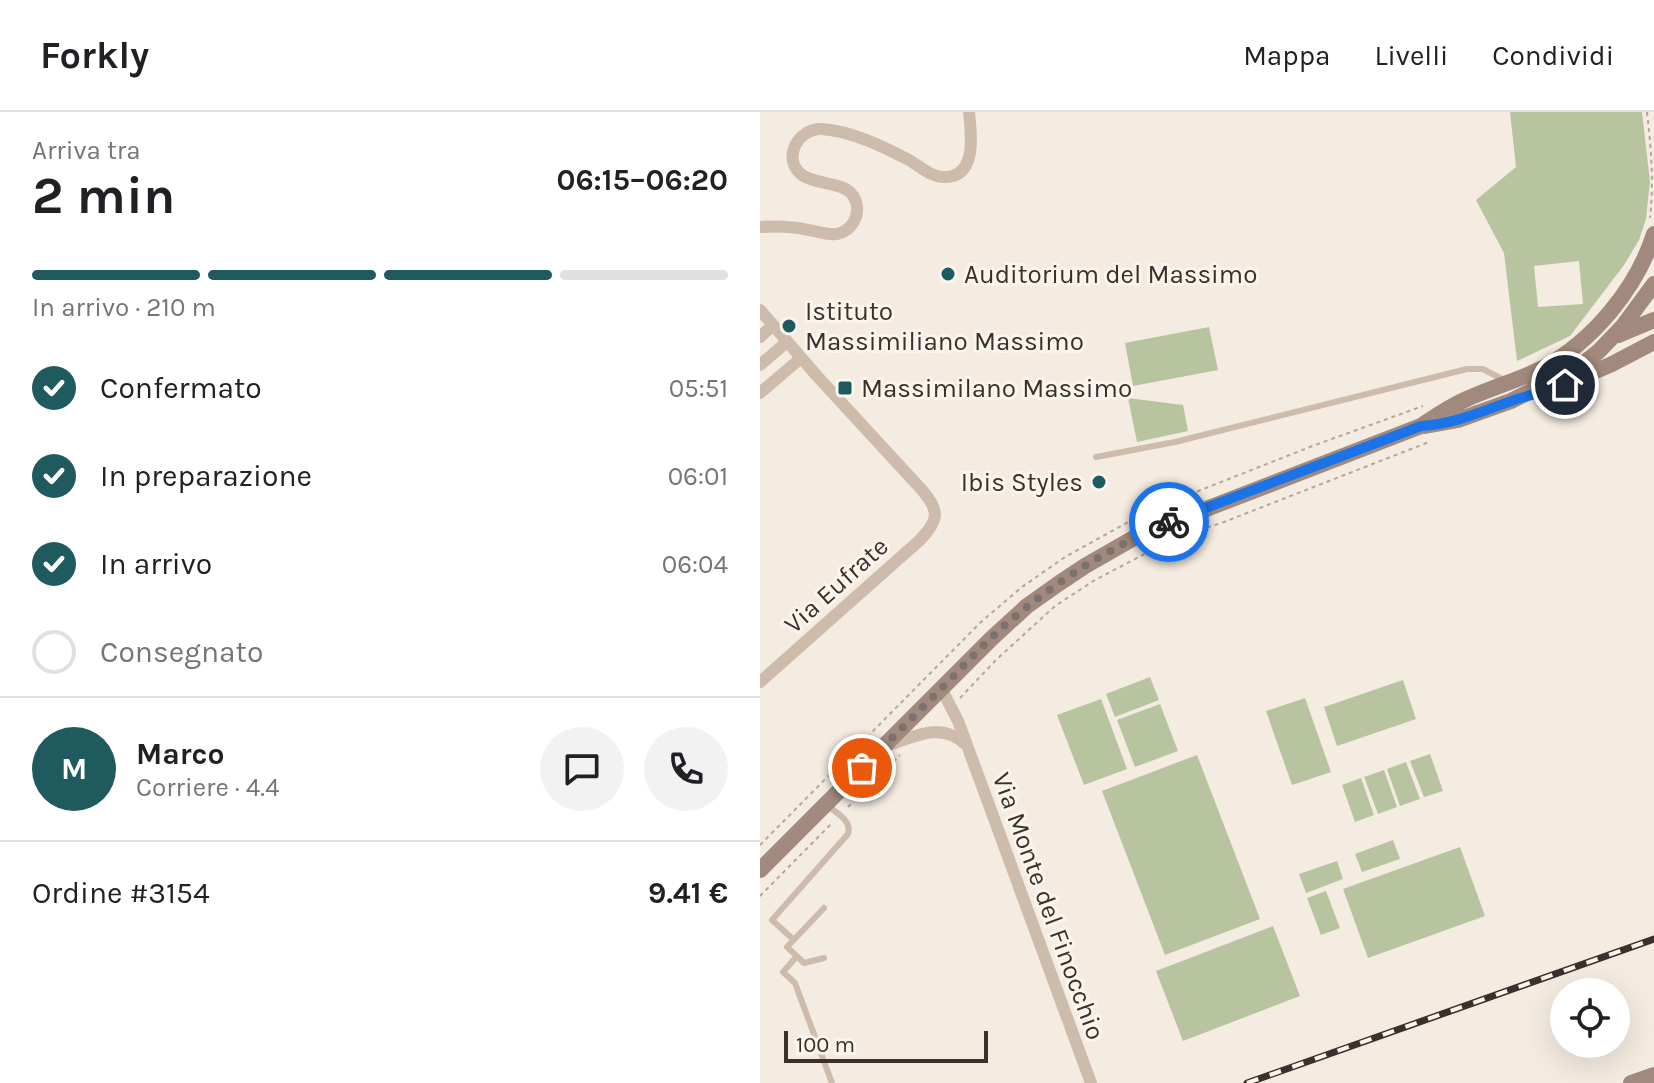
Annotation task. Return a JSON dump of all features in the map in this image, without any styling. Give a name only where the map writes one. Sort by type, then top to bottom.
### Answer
[{"type":"main road","points":[[760,870],[991,639],[1027,606],[1076,571],[1127,541],[1421,426],[1459,403],[1543,368],[1588,335],[1609,313],[1641,265],[1654,234]]},
{"type":"main road","points":[[1520,398],[1584,364],[1635,312],[1654,284]]},
{"type":"main road","points":[[1609,313],[1610,329],[1617,341],[1627,345],[1652,342]]},
{"type":"main road","points":[[1564,354],[1654,320]]},
{"type":"main road","points":[[1421,426],[1458,420],[1541,393],[1612,364],[1652,342]]},
{"type":"main road","points":[[1631,1083],[1654,1075]]},
{"type":"street","points":[[760,227],[791,227],[836,234],[847,230],[856,217],[856,204],[847,190],[807,177],[794,166],[793,149],[805,132],[822,129],[852,136],[888,149],[933,175],[948,177],[960,171],[971,152],[969,112]]},
{"type":"street","points":[[760,310],[801,358],[760,393]]},
{"type":"street","points":[[760,337],[773,325]]},
{"type":"street","points":[[760,365],[787,342]]},
{"type":"street","name":"Via Eufrate","points":[[760,682],[920,540],[936,517],[928,497],[801,358]]},
{"type":"street","name":"Via Monte del Finocchio","points":[[941,688],[967,745],[1091,1083]]},
{"type":"street","name":"Via Monte del Finocchio","points":[[883,747],[922,735],[947,732],[967,745]]},
{"type":"lane","points":[[1096,457],[1175,442],[1467,369],[1488,371],[1508,383]]},
{"type":"lane","points":[[794,940],[772,920],[850,828],[826,804]]},
{"type":"lane","points":[[824,908],[787,947],[804,963],[824,958]]},
{"type":"lane","points":[[797,956],[783,972],[795,983],[832,1083]]},
{"type":"path","points":[[951,707],[1055,606],[1095,580],[1175,538],[1430,441]]},
{"type":"path","points":[[760,896],[922,735]]},
{"type":"green space","points":[[1510,112],[1642,112],[1650,182],[1646,219],[1639,240],[1624,265],[1570,336],[1517,361],[1504,253],[1476,200],[1516,167]],"holes":[[[1579,261],[1583,304],[1538,307],[1534,266]]]},
{"type":"green space","points":[[1209,327],[1218,370],[1133,386],[1125,343]]},
{"type":"green space","points":[[1128,398],[1183,405],[1188,431],[1137,442]]},
{"type":"green space","points":[[1150,677],[1159,700],[1115,717],[1106,694]]},
{"type":"green space","points":[[1403,680],[1416,719],[1337,746],[1324,707]]},
{"type":"green space","points":[[1305,698],[1331,772],[1292,785],[1266,711]]},
{"type":"green space","points":[[1101,699],[1127,769],[1084,785],[1057,715]]},
{"type":"green space","points":[[1160,704],[1178,751],[1135,767],[1117,720]]},
{"type":"green space","points":[[1430,754],[1443,791],[1424,797],[1410,761]]},
{"type":"green space","points":[[1197,755],[1260,919],[1165,955],[1102,791]]},
{"type":"green space","points":[[1406,762],[1420,799],[1400,806],[1387,769]]},
{"type":"green space","points":[[1384,770],[1397,807],[1378,814],[1364,777]]},
{"type":"green space","points":[[1361,778],[1374,815],[1355,822],[1342,785]]},
{"type":"green space","points":[[1393,840],[1400,859],[1362,872],[1355,854]]},
{"type":"green space","points":[[1460,847],[1485,916],[1368,958],[1343,889]]},
{"type":"green space","points":[[1337,861],[1343,879],[1306,893],[1299,874]]},
{"type":"green space","points":[[1326,891],[1340,928],[1321,935],[1307,898]]},
{"type":"green space","points":[[1273,926],[1300,996],[1183,1041],[1156,971]]},
{"type":"railway","points":[[1247,1083],[1654,939]]},
{"type":"way so far","points":[[862,768],[1027,606],[1104,554],[1169,522]]},
{"type":"place","name":"Auditorium del Massimo","points":[[948,274]]},
{"type":"place","name":"Istituto Massimiliano Massimo","points":[[789,326]]},
{"type":"place","name":"Massimilano Massimo","points":[[845,388]]},
{"type":"place","name":"Ibis Styles","points":[[1099,482]]},
{"type":"route","points":[[1169,522],[1421,426],[1458,420],[1565,385]]}]
